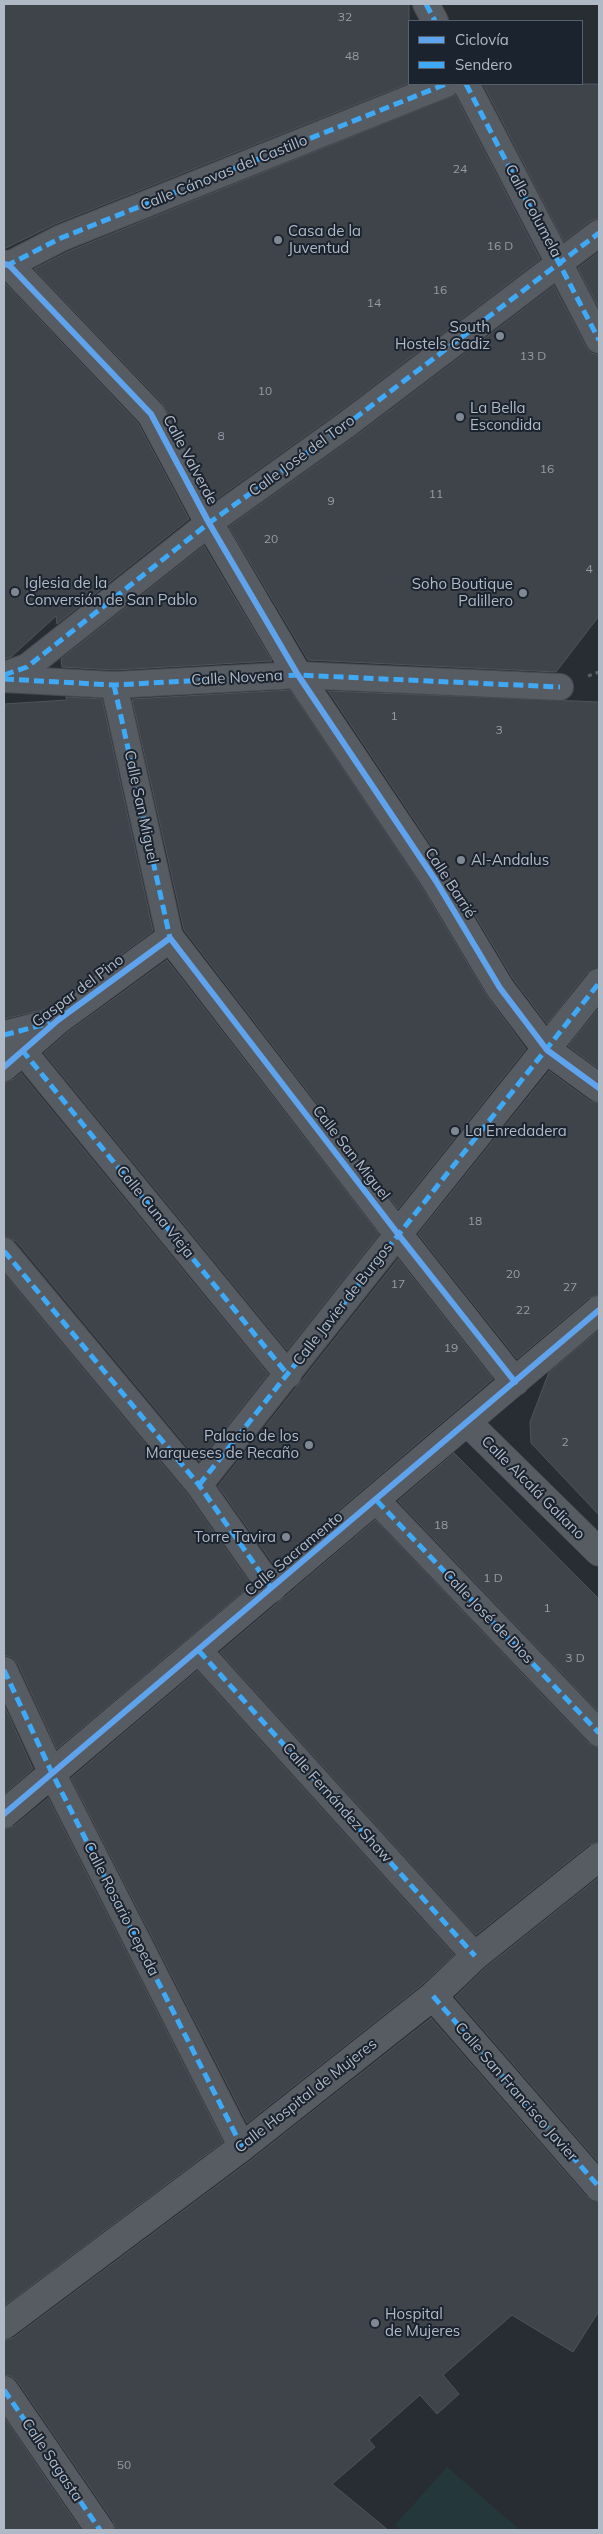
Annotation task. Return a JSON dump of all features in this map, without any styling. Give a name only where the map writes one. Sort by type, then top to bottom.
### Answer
[{"type":"street","points":[[426,4],[434,20]]},
{"type":"street","name":"Calle Cánovas del Castillo","points":[[5,265],[61,238],[444,85]]},
{"type":"street","name":"Calle Columela","points":[[467,85],[599,340]]},
{"type":"street","name":"Calle José del Toro","points":[[4,677],[27,667],[209,523],[346,425],[599,233]]},
{"type":"street","name":"Calle Valverde","points":[[5,265],[152,414],[209,523],[298,675]]},
{"type":"street","name":"Calle Novena","points":[[4,677],[114,684],[298,675],[560,687]]},
{"type":"street","name":"Calle Barrié","points":[[298,675],[436,881],[500,988],[546,1050],[599,1088]]},
{"type":"street","name":"Calle San Miguel","points":[[114,684],[170,938],[398,1234],[515,1382]]},
{"type":"street","name":"Gaspar del Pino","points":[[10,1051],[32,1030],[58,1020],[170,938]]},
{"type":"street","name":"Calle Javier de Burgos","points":[[199,1484],[288,1375],[599,983]]},
{"type":"street","name":"Calle Cuna Vieja","points":[[10,1051],[288,1375]]},
{"type":"street","points":[[4,1251],[199,1484],[272,1589]]},
{"type":"street","name":"Calle Sacramento","points":[[4,1814],[377,1501],[599,1310]]},
{"type":"street","name":"Calle Alcalá Galiano","points":[[468,1423],[599,1552]]},
{"type":"street","name":"Calle José de Dios","points":[[377,1501],[599,1733]]},
{"type":"street","name":"Calle Fernández Shaw","points":[[198,1651],[475,1956]]},
{"type":"street","name":"Calle Rosario Cepeda","points":[[4,1670],[52,1773],[242,2147]]},
{"type":"street","name":"Calle Hospital de Mujeres","points":[[4,2325],[242,2147],[433,1996],[475,1956],[599,1857]]},
{"type":"street","name":"Calle San Francisco Javier","points":[[433,1996],[599,2187]]},
{"type":"street","name":"Calle Sagasta","points":[[4,2390],[100,2530]]},
{"type":"shaded area","points":[[447,2467],[520,2530],[402,2530],[395,2525]]},
{"type":"building","points":[[4,4],[409,4],[408,83],[55,224],[4,249]]},
{"type":"building","points":[[599,84],[599,218],[590,221],[564,241],[484,85]]},
{"type":"building","points":[[455,95],[540,259],[337,413],[215,500],[162,403],[34,269],[67,252]]},
{"type":"building","points":[[599,252],[599,308],[578,268]]},
{"type":"building","points":[[4,282],[138,423],[189,519],[57,624],[56,616],[11,657],[4,659]]},
{"type":"building","points":[[554,286],[586,347],[591,353],[599,355],[599,616],[556,672],[308,660],[229,527],[355,437]]},
{"type":"building","points":[[204,546],[272,661],[114,670],[62,667],[61,659]]},
{"type":"building","points":[[290,690],[423,889],[487,996],[526,1049],[398,1209],[184,930],[132,699]]},
{"type":"building","points":[[328,691],[599,702],[599,968],[587,973],[547,1024],[513,979],[449,872]]},
{"type":"building","points":[[66,697],[102,699],[153,931],[47,1009],[4,1019],[4,704],[67,700]]},
{"type":"building","points":[[167,960],[379,1234],[287,1350],[44,1053],[68,1032]]},
{"type":"building","points":[[599,1008],[599,1069],[568,1046]]},
{"type":"building","points":[[549,1071],[590,1101],[599,1103],[599,1295],[589,1298],[517,1359],[418,1234]]},
{"type":"building","points":[[21,1073],[268,1374],[199,1461],[16,1241],[4,1236],[4,1082],[14,1079]]},
{"type":"building","points":[[398,1259],[493,1379],[274,1565],[218,1486]]},
{"type":"building","points":[[4,1274],[187,1494],[251,1585],[57,1749],[18,1664],[12,1657],[4,1655]]},
{"type":"building","points":[[599,1330],[599,1515],[531,1443],[530,1422],[549,1372]]},
{"type":"building","points":[[454,1453],[599,1599],[599,1712],[398,1501]]},
{"type":"building","points":[[375,1520],[588,1743],[599,1748],[599,1842],[589,1845],[476,1935],[220,1652]]},
{"type":"building","points":[[197,1671],[454,1955],[423,1984],[247,2123],[71,1778]]},
{"type":"building","points":[[4,1705],[33,1769],[4,1794]]},
{"type":"building","points":[[48,1798],[223,2142],[4,2306],[4,1829],[14,1826]]},
{"type":"building","points":[[599,1877],[599,2163],[455,1997],[485,1968]]},
{"type":"building","points":[[431,2018],[587,2197],[599,2202],[599,2311],[573,2352],[512,2315],[443,2375],[459,2394],[437,2414],[420,2395],[369,2440],[375,2447],[332,2484],[388,2530],[115,2530],[113,2521],[17,2381],[11,2376],[4,2375],[4,2340],[13,2338],[251,2160]]},
{"type":"building","points":[[4,2417],[81,2530],[4,2530]]},
{"type":"marked path","points":[[426,4],[434,20]]},
{"type":"marked path","points":[[6,266],[61,238],[444,85]]},
{"type":"marked path","points":[[467,85],[599,340]]},
{"type":"marked path","points":[[4,675],[27,667],[209,523],[346,425],[599,233]]},
{"type":"marked path","points":[[4,679],[114,685],[298,675],[560,687]]},
{"type":"marked path","points":[[114,685],[170,938],[173,942]]},
{"type":"marked path","points":[[199,1485],[599,983]]},
{"type":"marked path","points":[[4,1035],[50,1023]]},
{"type":"marked path","points":[[22,1050],[288,1375]]},
{"type":"marked path","points":[[4,1251],[199,1485],[272,1589]]},
{"type":"marked path","points":[[377,1501],[599,1733]]},
{"type":"marked path","points":[[199,1651],[475,1956]]},
{"type":"marked path","points":[[4,1670],[52,1773],[242,2147]]},
{"type":"marked path","points":[[433,1996],[599,2187]]},
{"type":"marked path","points":[[4,2390],[100,2530]]},
{"type":"cycle path","points":[[4,264],[9,265],[151,414],[209,523],[298,675],[436,881],[500,988],[547,1050],[599,1088]]},
{"type":"cycle path","points":[[4,1067],[58,1020],[170,938],[398,1234],[515,1382]]},
{"type":"cycle path","points":[[4,1814],[599,1310]]},
{"type":"place","name":"Casa de la Juventud","points":[[278,240]]},
{"type":"place","name":"South Hostels Cadiz","points":[[500,336]]},
{"type":"place","name":"La Bella Escondida","points":[[460,417]]},
{"type":"place","name":"Iglesia de la Conversión de San Pablo","points":[[15,592]]},
{"type":"place","name":"Soho Boutique Palillero","points":[[523,593]]},
{"type":"place","name":"Al-Andalus","points":[[461,860]]},
{"type":"place","name":"La Enredadera","points":[[455,1131]]},
{"type":"place","name":"Palacio de los Marqueses de Recaño","points":[[309,1445]]},
{"type":"place","name":"Torre Tavira","points":[[286,1537]]},
{"type":"place","name":"Hospital de Mujeres","points":[[375,2323]]}]
